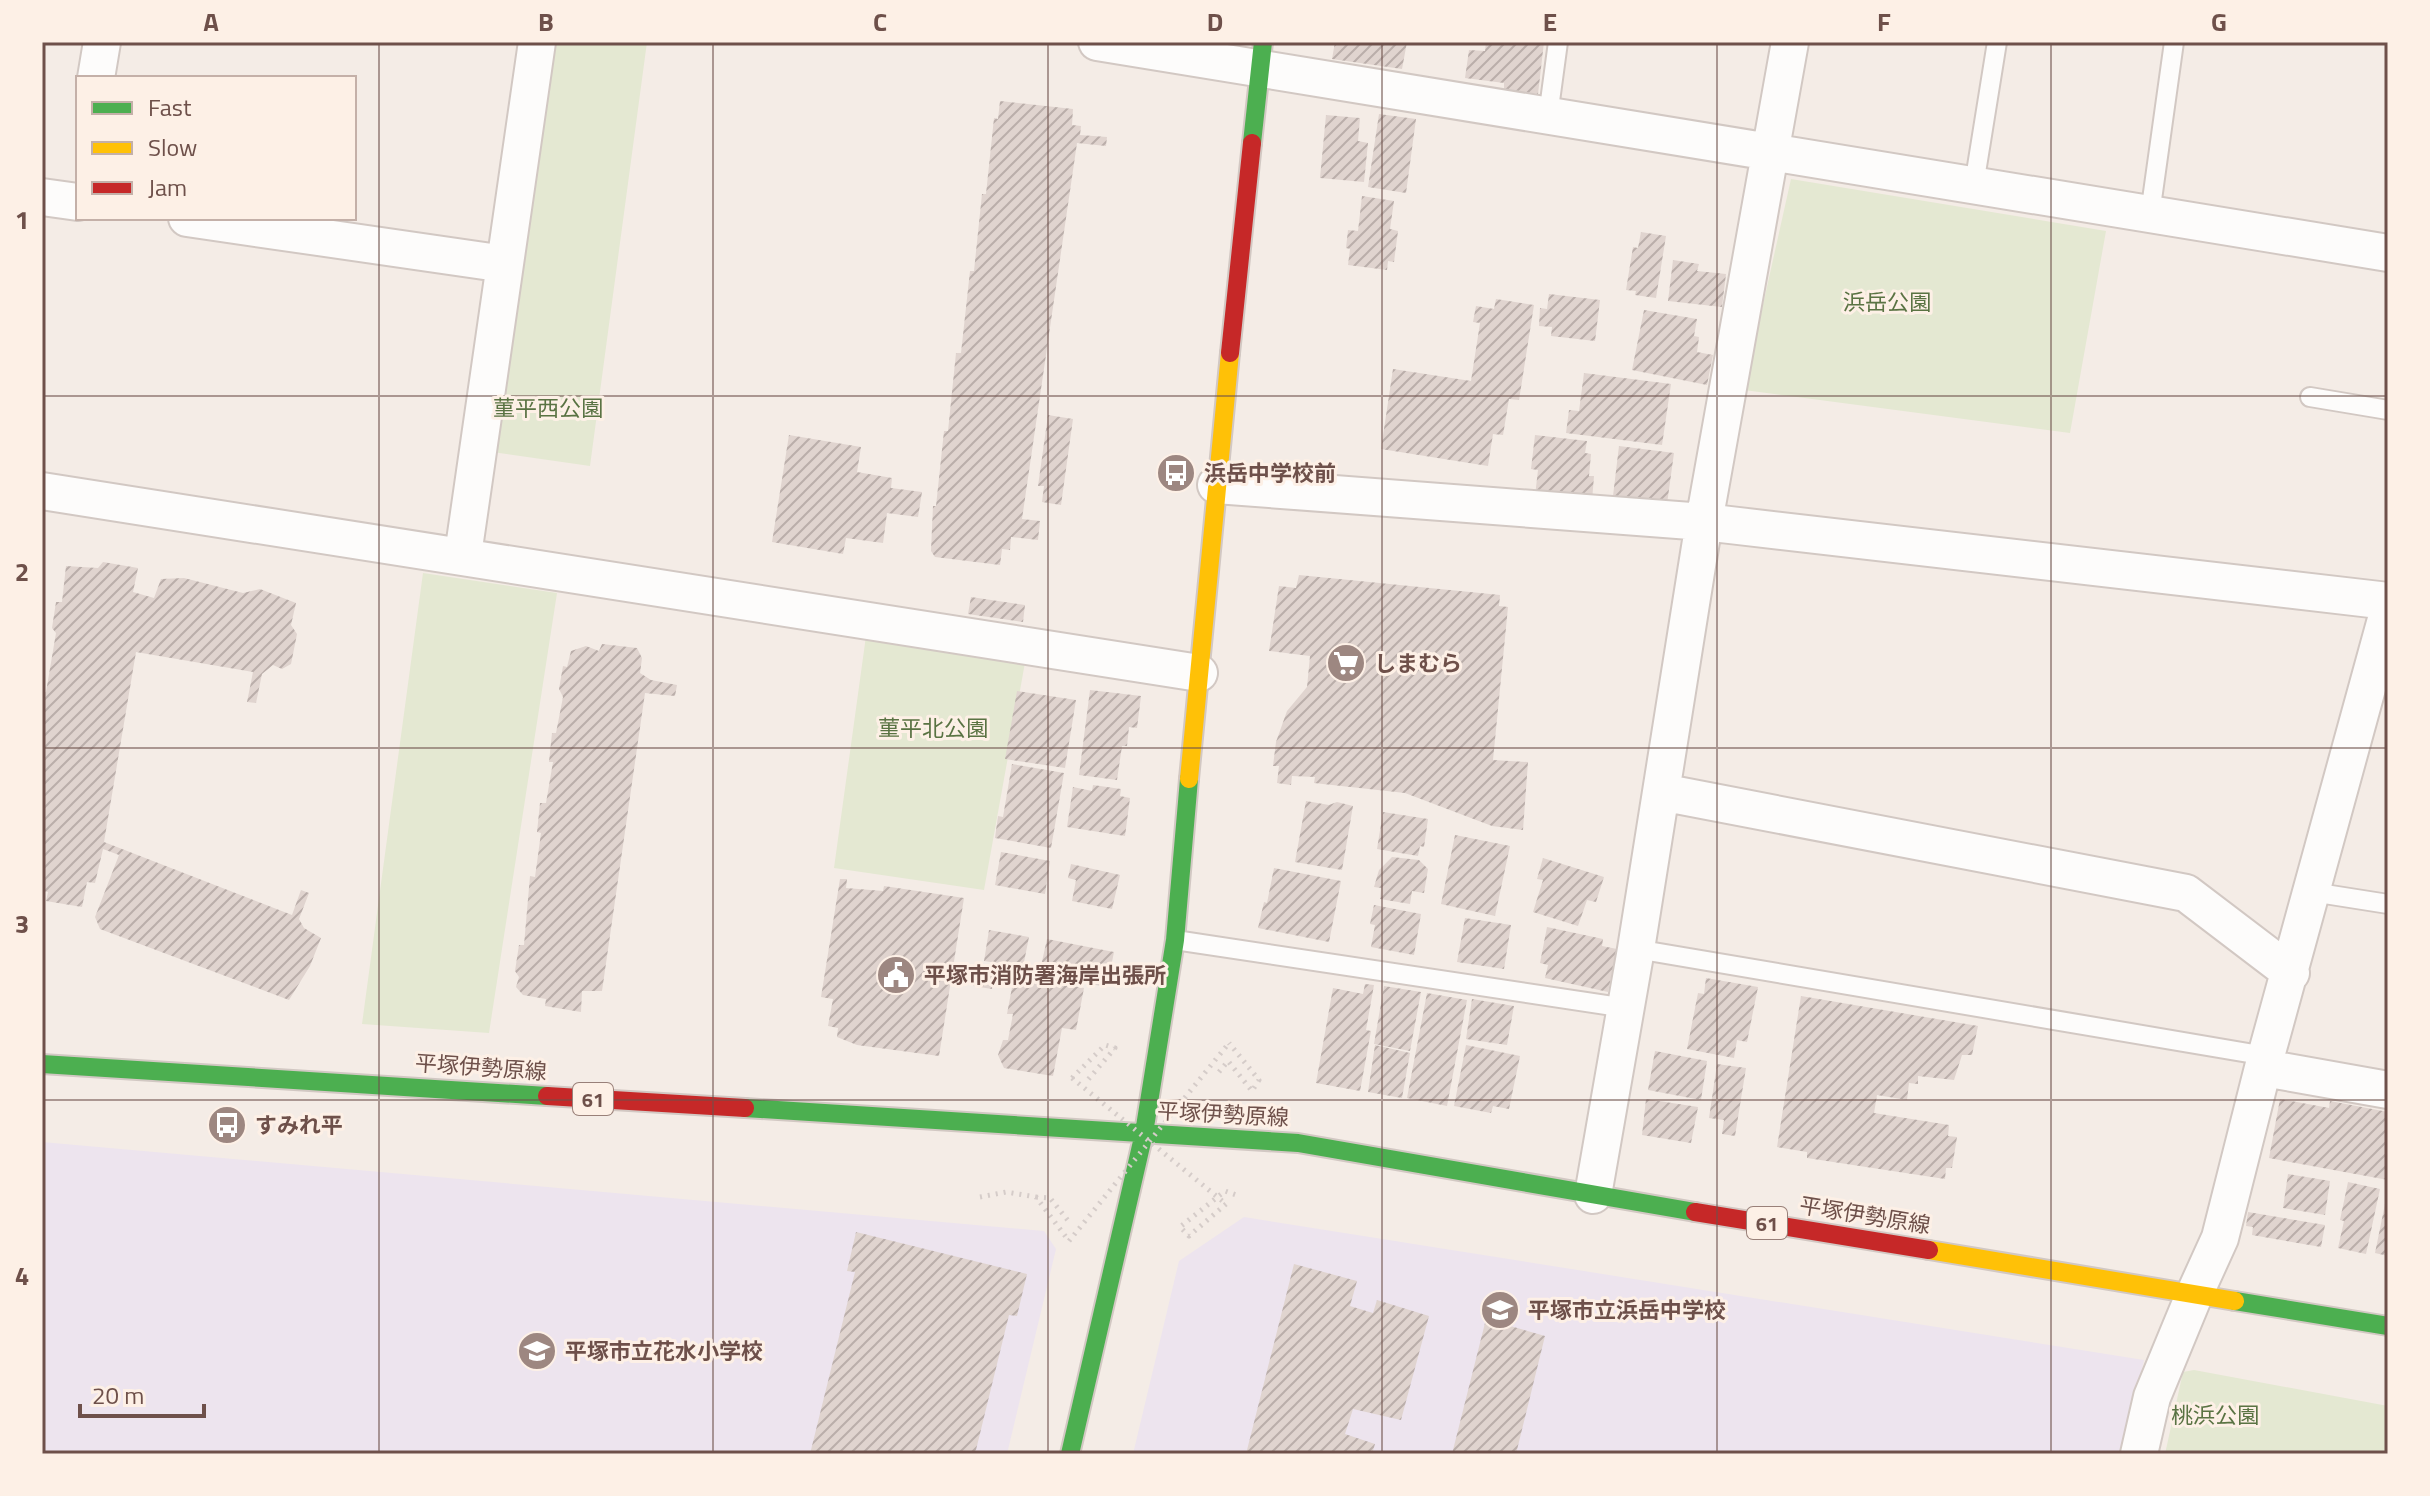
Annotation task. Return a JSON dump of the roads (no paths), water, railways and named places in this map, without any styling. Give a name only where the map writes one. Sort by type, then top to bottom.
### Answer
[{"type":"main road","points":[[1070,1454],[1147,1137],[1175,940],[1216,485],[1262,55]]},
{"type":"main road","name":"平塚伊勢原線","points":[[42,1064],[1147,1137],[1298,1143],[1593,1195],[2388,1326]]},
{"type":"street","points":[[96,76],[102,42]]},
{"type":"street","points":[[463,555],[537,42]]},
{"type":"street","points":[[1097,42],[1262,55],[1548,116],[2388,253]]},
{"type":"street","points":[[1593,1195],[1704,522],[1790,42]]},
{"type":"street","points":[[42,197],[76,202]]},
{"type":"street","points":[[201,220],[505,264]]},
{"type":"street","points":[[1216,485],[1704,522],[2388,601]]},
{"type":"street","points":[[42,491],[1199,673]]},
{"type":"street","points":[[2139,1454],[2152,1397],[2220,1238],[2312,892],[2377,699],[2388,612]]},
{"type":"street","points":[[1661,792],[2186,893],[2291,973]]},
{"type":"street","points":[[2265,1062],[2388,1090]]},
{"type":"lane","points":[[1548,116],[1558,42]]},
{"type":"lane","points":[[1974,185],[1997,42]]},
{"type":"lane","points":[[2150,214],[2174,42]]},
{"type":"lane","points":[[2310,397],[2388,410]]},
{"type":"lane","points":[[2312,892],[2388,904]]},
{"type":"lane","points":[[1175,940],[1626,1008]]},
{"type":"lane","points":[[1636,949],[2265,1062]]},
{"type":"place","name":"浜岳中学校前","points":[[1176,473]]},
{"type":"place","name":"しまむら","points":[[1346,663]]},
{"type":"place","name":"平塚市消防署海岸出張所","points":[[896,975]]},
{"type":"place","name":"すみれ平","points":[[227,1125]]},
{"type":"place","name":"平塚市立浜岳中学校","points":[[1500,1310]]},
{"type":"place","name":"平塚市立花水小学校","points":[[537,1351]]},
{"type":"park label","name":"浜岳公園","points":[[1887,302]]},
{"type":"park label","name":"菫平西公園","points":[[548,408]]},
{"type":"park label","name":"菫平北公園","points":[[933,728]]},
{"type":"park label","name":"桃浜公園","points":[[2215,1415]]}]
